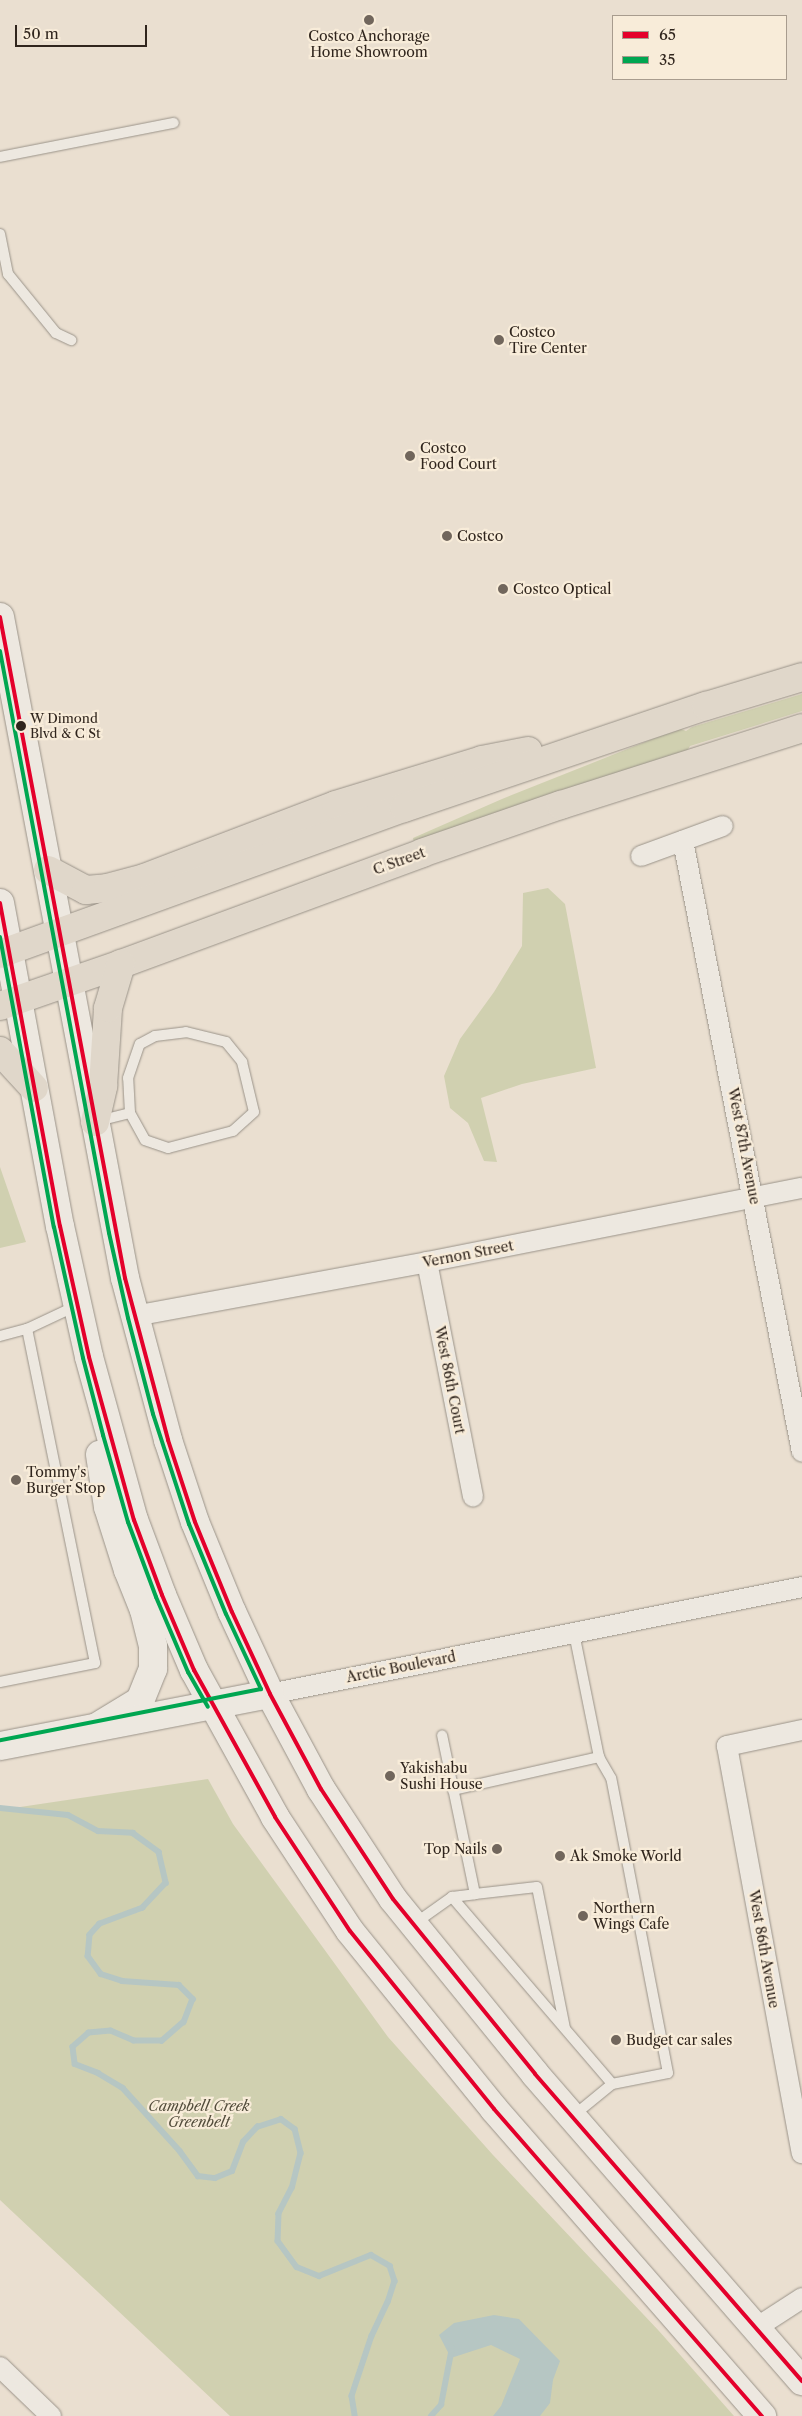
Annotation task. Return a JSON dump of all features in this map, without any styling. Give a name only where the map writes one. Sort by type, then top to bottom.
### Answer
[{"type":"main road","points":[[0,617],[94,1122],[134,1316],[160,1412],[195,1522],[232,1612],[270,1694],[321,1790],[393,1899],[572,2117],[802,2381]]},
{"type":"main road","points":[[4,952],[59,934],[404,808],[802,676]]},
{"type":"main road","name":"C Street","points":[[9,1003],[570,802],[802,728]]},
{"type":"main road","points":[[48,870],[86,890],[107,888],[144,878],[336,805],[482,760],[623,734]]},
{"type":"main road","points":[[0,903],[9,1003],[34,1088],[77,1306],[89,1357],[134,1520],[194,1670],[275,1817],[350,1931],[494,2109],[762,2416]]},
{"type":"main road","points":[[94,1122],[103,1086],[108,1008],[121,964]]},
{"type":"main road","points":[[0,1051],[34,1088]]},
{"type":"main road","points":[[89,1357],[98,1441],[108,1506],[128,1570],[144,1610],[153,1646],[153,1669],[140,1701],[97,1727]]},
{"type":"main road","name":"Arctic Boulevard","points":[[0,1746],[270,1694]]},
{"type":"street","points":[[641,856],[723,826]]},
{"type":"street","name":"West 87th Avenue","points":[[683,841],[802,1452]]},
{"type":"street","name":"Vernon Street","points":[[134,1316],[427,1262],[802,1188]]},
{"type":"street","name":"West 86th Court","points":[[427,1262],[473,1497]]},
{"type":"street","name":"Arctic Boulevard","points":[[270,1694],[802,1587]]},
{"type":"street","name":"West 86th Avenue","points":[[802,1730],[726,1746],[794,2063],[802,2153]]},
{"type":"street","points":[[756,2328],[802,2298]]},
{"type":"street","points":[[0,2367],[51,2416]]},
{"type":"lane","points":[[0,157],[174,123]]},
{"type":"lane","points":[[0,234],[8,274],[56,333],[71,340]]},
{"type":"lane","points":[[186,1032],[226,1042],[242,1062],[254,1112],[233,1131],[168,1148],[145,1140],[130,1113],[128,1078],[140,1044],[155,1036],[186,1032]]},
{"type":"lane","points":[[94,1122],[130,1113]]},
{"type":"lane","points":[[0,1336],[27,1329],[77,1306]]},
{"type":"lane","points":[[0,1682],[95,1663],[27,1329]]},
{"type":"lane","points":[[572,2117],[612,2084],[668,2073],[611,1778],[599,1757],[574,1633]]},
{"type":"lane","points":[[442,1735],[475,1894]]},
{"type":"lane","points":[[453,1790],[599,1757]]},
{"type":"lane","points":[[414,1924],[452,1898],[537,1887],[565,2029]]},
{"type":"lane","points":[[452,1898],[612,2084]]},
{"type":"green space","points":[[802,694],[802,711],[690,746],[687,751],[516,806],[414,843],[413,838],[502,799],[660,736],[681,729],[686,731],[692,727]]},
{"type":"green space","points":[[548,888],[565,904],[596,1068],[522,1084],[481,1098],[497,1162],[484,1161],[468,1123],[450,1108],[444,1076],[460,1039],[494,992],[522,946],[523,893]]},
{"type":"green space","points":[[0,1167],[26,1242],[0,1248]]},
{"type":"green space","name":"Campbell Creek Greenbelt","points":[[208,1779],[233,1824],[388,2037],[493,2155],[659,2331],[734,2416],[230,2416],[0,2200],[0,1810]]},
{"type":"shaded area","points":[[494,2315],[519,2319],[560,2361],[553,2380],[550,2403],[540,2416],[493,2416],[501,2406],[520,2359],[491,2345],[451,2358],[439,2335],[454,2323]]},
{"type":"waterway","points":[[0,1808],[68,1815],[98,1831],[133,1833],[159,1852],[166,1883],[143,1908],[100,1924],[90,1935],[88,1956],[101,1974],[122,1981],[179,1985],[193,1999],[184,2022],[162,2041],[134,2041],[111,2031],[89,2033],[73,2047],[75,2064],[98,2073],[123,2088],[180,2151],[198,2176],[215,2178],[232,2171],[243,2142],[257,2127],[281,2119],[295,2129],[301,2153],[292,2188],[279,2214],[278,2241],[297,2267],[319,2276],[371,2255],[390,2266],[395,2281],[388,2302],[372,2336],[352,2396],[355,2416]]},
{"type":"waterway","points":[[431,2416],[441,2405],[452,2348]]},
{"type":"transit line","name":"65","points":[[0,617],[125,1278],[168,1440],[195,1522],[232,1612],[270,1694],[321,1789],[393,1899],[535,2074],[802,2381]]},
{"type":"transit line","name":"35","points":[[0,651],[109,1233],[128,1318],[153,1414],[189,1524],[226,1614],[261,1689],[0,1740]]},
{"type":"transit line","name":"65","points":[[0,903],[60,1226],[89,1357],[134,1520],[162,1595],[194,1670],[275,1817],[350,1931],[494,2109],[762,2416]]},
{"type":"transit line","name":"35","points":[[0,937],[54,1227],[83,1358],[103,1435],[128,1522],[156,1597],[188,1672],[208,1707]]},
{"type":"place","name":"Costco Anchorage Home Showroom","points":[[369,20]]},
{"type":"place","name":"Costco Tire Center","points":[[499,340]]},
{"type":"place","name":"Costco Food Court","points":[[410,456]]},
{"type":"place","name":"Costco","points":[[447,536]]},
{"type":"place","name":"Costco Optical","points":[[503,589]]},
{"type":"place","name":"W Dimond Blvd & C St","points":[[21,726]]},
{"type":"place","name":"Tommy's Burger Stop","points":[[16,1480]]},
{"type":"place","name":"Yakishabu Sushi House","points":[[390,1776]]},
{"type":"place","name":"Top Nails","points":[[497,1849]]},
{"type":"place","name":"Ak Smoke World","points":[[560,1856]]},
{"type":"place","name":"Northern Wings Cafe","points":[[583,1916]]},
{"type":"place","name":"Budget car sales","points":[[616,2040]]}]
